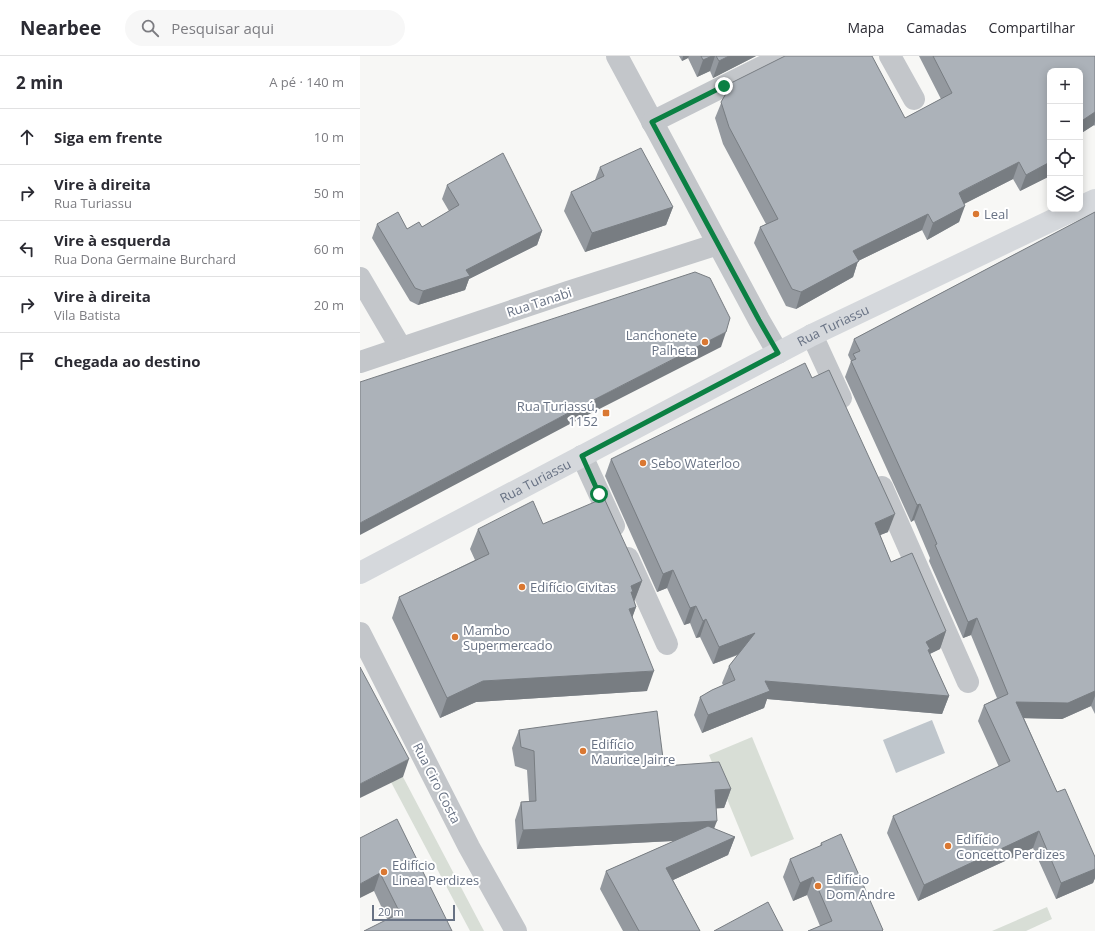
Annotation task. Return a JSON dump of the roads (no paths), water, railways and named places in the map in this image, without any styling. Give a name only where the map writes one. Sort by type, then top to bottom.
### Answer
[{"type":"street","points":[[617,56],[778,353]]},
{"type":"street","points":[[652,122],[784,56]]},
{"type":"street","points":[[890,56],[914,99]]},
{"type":"street","points":[[1083,206],[1095,200]]},
{"type":"street","name":"Rua Turiassu","points":[[360,573],[812,335],[1070,212]]},
{"type":"street","name":"Rua Tanabi","points":[[360,362],[568,292],[718,244]]},
{"type":"street","points":[[360,278],[401,348]]},
{"type":"street","points":[[812,335],[848,413]]},
{"type":"street","points":[[582,456],[667,644]]},
{"type":"street","points":[[874,470],[968,682]]},
{"type":"street","name":"Rua Ciro Costa","points":[[360,634],[470,848],[516,931]]},
{"type":"place","name":"Leal","points":[[976,214]]},
{"type":"place","name":"Lanchonete Palheta","points":[[705,342]]},
{"type":"place","name":"Rua Turiassú, 1152","points":[[606,413]]},
{"type":"place","name":"Sebo Waterloo","points":[[643,463]]},
{"type":"place","name":"Edifício Civitas","points":[[522,587]]},
{"type":"place","name":"Mambo Supermercado","points":[[455,637]]},
{"type":"place","name":"Edifício Maurice Jairre","points":[[583,751]]},
{"type":"place","name":"Edifício Concetto Perdizes","points":[[948,846]]},
{"type":"place","name":"Edifício Linea Perdizes","points":[[384,872]]},
{"type":"place","name":"Edifício Dom Andre","points":[[818,886]]}]
